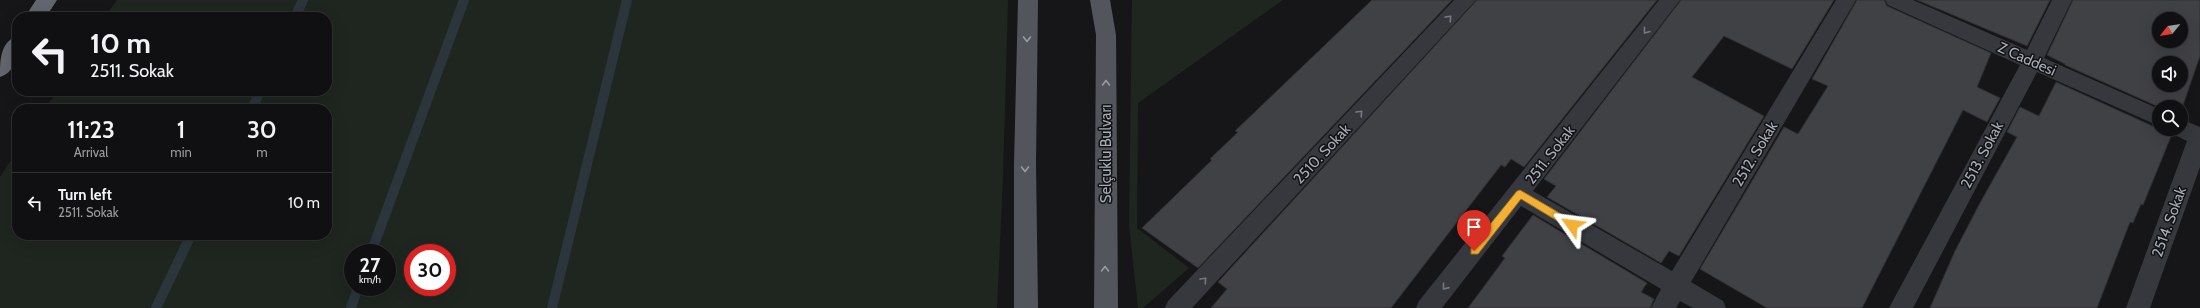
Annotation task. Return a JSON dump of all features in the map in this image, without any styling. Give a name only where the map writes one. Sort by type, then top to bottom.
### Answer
[{"type":"highway","points":[[39,12],[47,0]]},
{"type":"highway","points":[[0,69],[12,51]]},
{"type":"main road","points":[[1026,308],[1025,164],[1028,0]]},
{"type":"main road","name":"Selçuklu Bulvarı","points":[[1100,0],[1106,35],[1106,308]]},
{"type":"street","name":"2510. Sokak","points":[[1178,308],[1466,0]]},
{"type":"street","name":"2511. Sokak","points":[[1428,308],[1520,194],[1670,0]]},
{"type":"street","name":"2512. Sokak","points":[[1663,308],[1677,287],[1846,0]]},
{"type":"street","name":"Z Caddesi","points":[[1895,0],[2152,115]]},
{"type":"street","name":"2513. Sokak","points":[[1900,308],[2032,61],[2062,0]]},
{"type":"street","points":[[2188,131],[2200,136]]},
{"type":"street","name":"2514. Sokak","points":[[2138,308],[2200,136]]},
{"type":"street","points":[[1520,194],[1714,308]]},
{"type":"shaded area","points":[[117,0],[1008,0],[1003,178],[997,308],[0,308],[0,177],[12,159],[12,240],[332,240],[332,104],[48,104],[54,96],[332,96],[332,12],[109,12]]},
{"type":"shaded area","points":[[1132,0],[1283,0],[1138,103],[1137,228],[1189,268],[1143,308],[1138,308],[1129,225]]},
{"type":"building","points":[[1372,0],[1452,0],[1198,268],[1142,228],[1212,160],[1210,159],[1238,132],[1235,131]]},
{"type":"building","points":[[1477,0],[1657,0],[1524,167],[1511,159],[1505,167],[1501,165],[1391,308],[1211,308],[1227,289],[1218,282]]},
{"type":"building","points":[[1681,0],[1834,0],[1792,69],[1724,36],[1692,77],[1764,116],[1679,256],[1669,251],[1661,263],[1547,197],[1556,186],[1544,179]]},
{"type":"building","points":[[1857,0],[1884,0],[1887,6],[1991,53],[1977,87],[2000,98],[1987,122],[1963,110],[1862,308],[1767,308],[1700,269],[1784,127],[1798,134],[1828,86],[1812,79]]},
{"type":"building","points":[[1917,0],[2050,0],[2027,46]]},
{"type":"building","points":[[2073,0],[2200,0],[2200,56],[2188,91],[2188,56],[2152,56],[2152,92],[2188,92],[2185,100],[2152,100],[2152,104],[2047,55]]},
{"type":"building","points":[[2056,82],[2152,126],[2152,136],[2171,136],[2143,205],[2141,204],[2133,223],[2130,222],[2097,308],[1930,308],[1955,251],[2017,137],[2007,132],[2020,107],[2039,116]]},
{"type":"building","points":[[1533,215],[1647,283],[1641,292],[1654,299],[1650,308],[1468,308],[1505,258],[1502,256]]},
{"type":"waterway","points":[[297,12],[303,0]]},
{"type":"waterway","points":[[374,244],[464,0]]},
{"type":"waterway","points":[[552,308],[627,0]]},
{"type":"waterway","points":[[254,104],[258,96]]},
{"type":"waterway","points":[[156,308],[189,240]]},
{"type":"waterway","points":[[351,308],[355,296]]},
{"type":"route","points":[[1474,251],[1520,194],[1572,225]]}]
